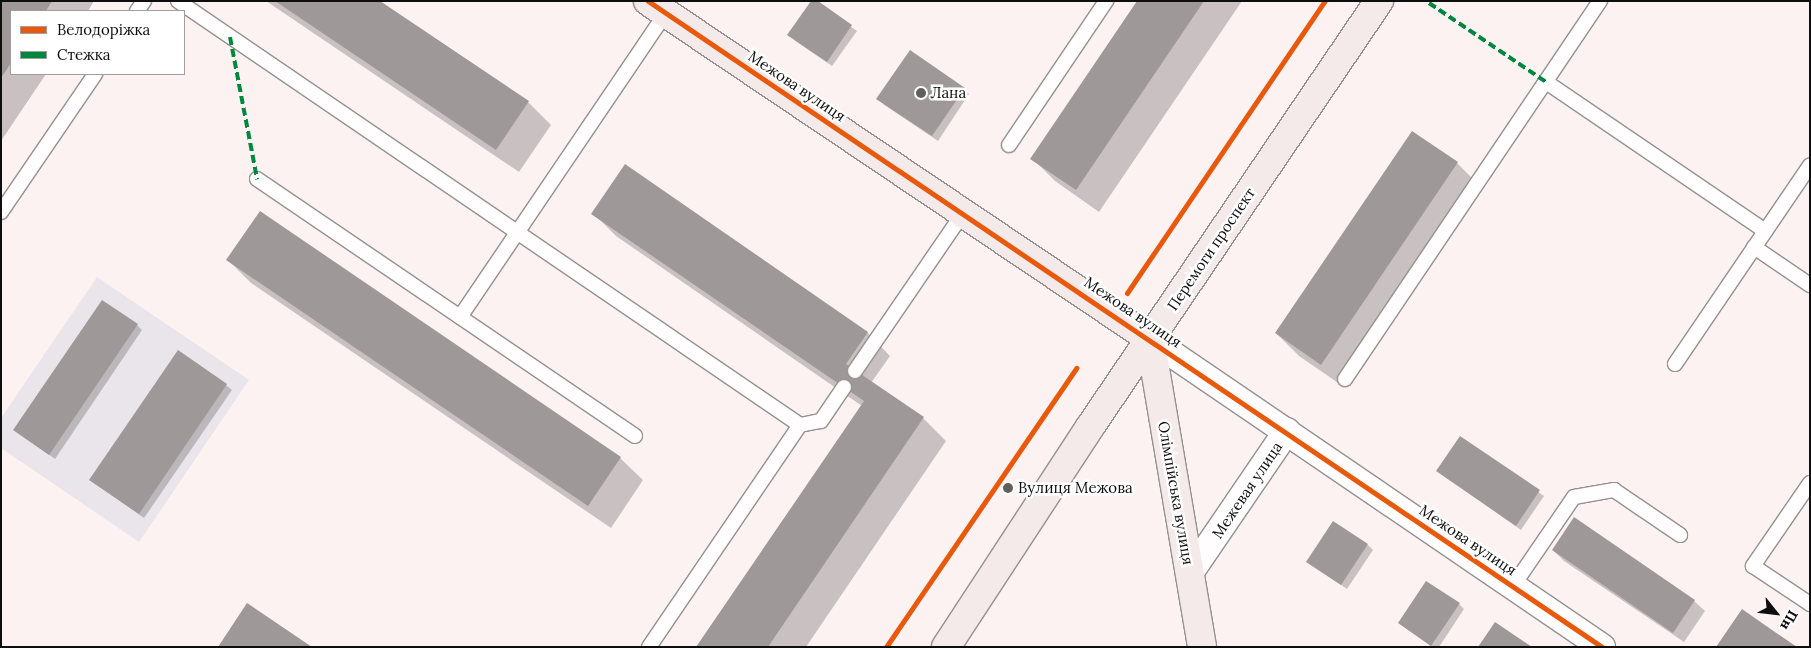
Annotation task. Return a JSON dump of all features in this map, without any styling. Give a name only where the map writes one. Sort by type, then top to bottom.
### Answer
[{"type":"street","name":"Перемоги проспект","points":[[946,647],[1150,338],[1379,1]]},
{"type":"street","name":"Межова вулиця","points":[[657,7],[1150,338],[1602,647]]},
{"type":"street","name":"Олімпійська вулиця","points":[[1150,338],[1202,647]]},
{"type":"street","name":"Межевая улица","points":[[1190,574],[1287,431]]},
{"type":"lane","points":[[178,1],[800,425]]},
{"type":"lane","points":[[1009,145],[1106,1]]},
{"type":"lane","points":[[1345,379],[1600,1]]},
{"type":"lane","points":[[460,317],[518,232],[657,7]]},
{"type":"lane","points":[[1,212],[94,75]]},
{"type":"lane","points":[[1546,82],[1765,231]]},
{"type":"lane","points":[[1675,364],[1810,165]]},
{"type":"lane","points":[[257,179],[634,436]]},
{"type":"lane","points":[[855,371],[963,213]]},
{"type":"lane","points":[[1754,247],[1810,285]]},
{"type":"lane","points":[[650,647],[800,425],[821,421],[844,387]]},
{"type":"lane","points":[[1810,483],[1753,566],[1810,604]]},
{"type":"lane","points":[[1513,586],[1574,497],[1614,490],[1680,535]]},
{"type":"shaded area","points":[[97,277],[249,380],[139,542],[1,448],[1,418]]},
{"type":"building","points":[[1,1],[52,1],[47,10],[10,10],[10,64],[1,78]]},
{"type":"building","points":[[275,1],[380,1],[529,101],[496,150]]},
{"type":"building","points":[[811,1],[818,1],[852,25],[827,62],[787,35]]},
{"type":"building","points":[[1137,1],[1204,1],[1076,190],[1030,159]]},
{"type":"building","points":[[910,50],[965,88],[932,136],[876,99]]},
{"type":"building","points":[[1412,131],[1458,162],[1321,365],[1275,333]]},
{"type":"building","points":[[625,164],[868,332],[846,364],[924,417],[768,647],[696,647],[864,401],[591,214]]},
{"type":"building","points":[[260,211],[621,457],[588,506],[226,260]]},
{"type":"building","points":[[102,300],[138,324],[49,455],[13,430]]},
{"type":"building","points":[[178,350],[227,384],[139,514],[89,480]]},
{"type":"building","points":[[1460,436],[1540,490],[1516,526],[1436,471]]},
{"type":"building","points":[[1574,517],[1695,600],[1673,633],[1552,550]]},
{"type":"building","points":[[1333,521],[1368,544],[1341,585],[1306,562]]},
{"type":"building","points":[[1426,581],[1460,603],[1431,646],[1398,623]]},
{"type":"building","points":[[247,603],[312,647],[218,647]]},
{"type":"building","points":[[1742,609],[1772,630],[1797,647],[1716,647]]},
{"type":"building","points":[[1495,622],[1532,647],[1478,647]]},
{"type":"marked path","points":[[1429,3],[1546,82]]},
{"type":"marked path","points":[[230,37],[257,179]]},
{"type":"cycle path","points":[[648,1],[1602,647]]},
{"type":"cycle path","points":[[1127,293],[1325,1]]},
{"type":"cycle path","points":[[886,647],[1076,368]]},
{"type":"place","name":"Лана","points":[[921,93]]},
{"type":"place","name":"Вулиця Межова","points":[[1008,488]]}]
